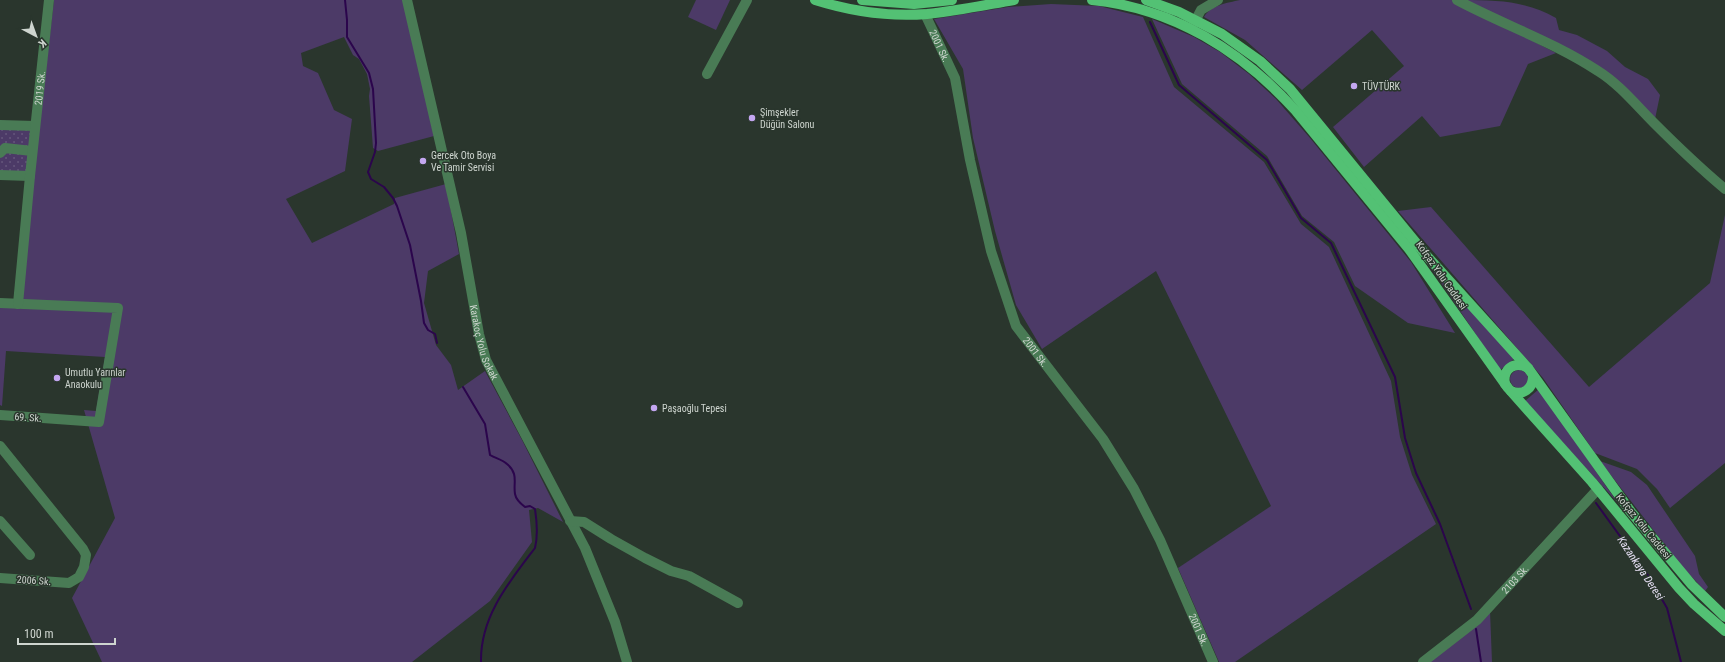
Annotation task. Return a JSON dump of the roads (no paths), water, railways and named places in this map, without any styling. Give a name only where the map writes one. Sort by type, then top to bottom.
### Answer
[{"type":"main road","points":[[815,0],[842,8],[873,12],[925,14],[1014,0]]},
{"type":"main road","points":[[862,0],[914,4],[952,0]]},
{"type":"main road","name":"Kofçaz Yolu Caddesi","points":[[1092,0],[1118,4],[1144,11],[1166,18],[1191,29],[1238,57],[1265,80],[1296,111],[1409,249],[1508,388],[1598,489],[1679,588],[1694,604],[1725,631]]},
{"type":"main road","name":"Kofçaz Yolu Caddesi","points":[[1146,0],[1195,20],[1241,46],[1260,61],[1290,89],[1426,255],[1531,372],[1636,518],[1692,585],[1725,617]]},
{"type":"main road","points":[[1519,364],[1531,372],[1531,386],[1528,390],[1520,393],[1508,388],[1505,375],[1510,368],[1519,364]]},
{"type":"street","name":"2019 Sk.","points":[[18,304],[32,151],[49,0]]},
{"type":"street","name":"Karakoç Yolu Sokak","points":[[407,0],[461,233],[479,334],[486,360],[570,521],[586,548],[615,622],[626,662]]},
{"type":"street","points":[[708,74],[747,0]]},
{"type":"street","points":[[1191,29],[1201,10],[1218,0]]},
{"type":"street","points":[[1457,0],[1489,17],[1537,37],[1598,71],[1618,87],[1697,165],[1725,188]]},
{"type":"street","name":"2001 Sk.","points":[[925,14],[955,78],[970,160],[991,251],[1016,326],[1103,439],[1134,489],[1160,540],[1213,662]]},
{"type":"street","points":[[0,125],[35,126]]},
{"type":"street","points":[[1,151],[6,148],[32,151]]},
{"type":"street","points":[[0,175],[30,176]]},
{"type":"street","points":[[0,303],[18,304]]},
{"type":"street","name":"69. Sk.","points":[[0,415],[99,422],[118,308],[18,304]]},
{"type":"street","name":"2006 Sk.","points":[[0,446],[83,549],[86,555],[84,567],[79,577],[69,583],[0,578]]},
{"type":"street","name":"2103 Sk.","points":[[1423,662],[1477,620],[1598,489]]},
{"type":"street","points":[[0,521],[30,555]]},
{"type":"street","points":[[570,521],[584,522],[645,558],[671,571],[689,576],[738,603]]},
{"type":"waterway","points":[[345,0],[347,37],[369,73],[373,89],[376,143],[375,152],[368,172],[371,179],[384,187],[393,198],[397,206],[410,245],[424,323],[428,330],[435,334],[437,343]]},
{"type":"waterway","points":[[1150,22],[1179,85],[1267,160],[1301,218],[1331,243],[1395,377],[1405,438],[1416,473],[1440,524],[1471,609]]},
{"type":"waterway","points":[[463,387],[485,424],[490,455],[503,461],[511,468],[515,479],[516,498],[525,507],[530,506],[535,509],[537,524],[537,539],[535,548],[506,587],[491,615],[485,630],[481,662]]},
{"type":"waterway","name":"Kazankaya Deresi","points":[[1596,503],[1646,572],[1667,608],[1681,662]]},
{"type":"waterway","points":[[1476,629],[1481,662]]},
{"type":"place","name":"TÜVTÜRK","points":[[1354,86]]},
{"type":"place","name":"Şimşekler Düğün Salonu","points":[[752,118]]},
{"type":"place","name":"Gercek Oto Boya Ve Tamir Servisi","points":[[423,161]]},
{"type":"place","name":"Umutlu Yarınlar Anaokulu","points":[[57,378]]},
{"type":"place","name":"Paşaoğlu Tepesi","points":[[654,408]]}]
